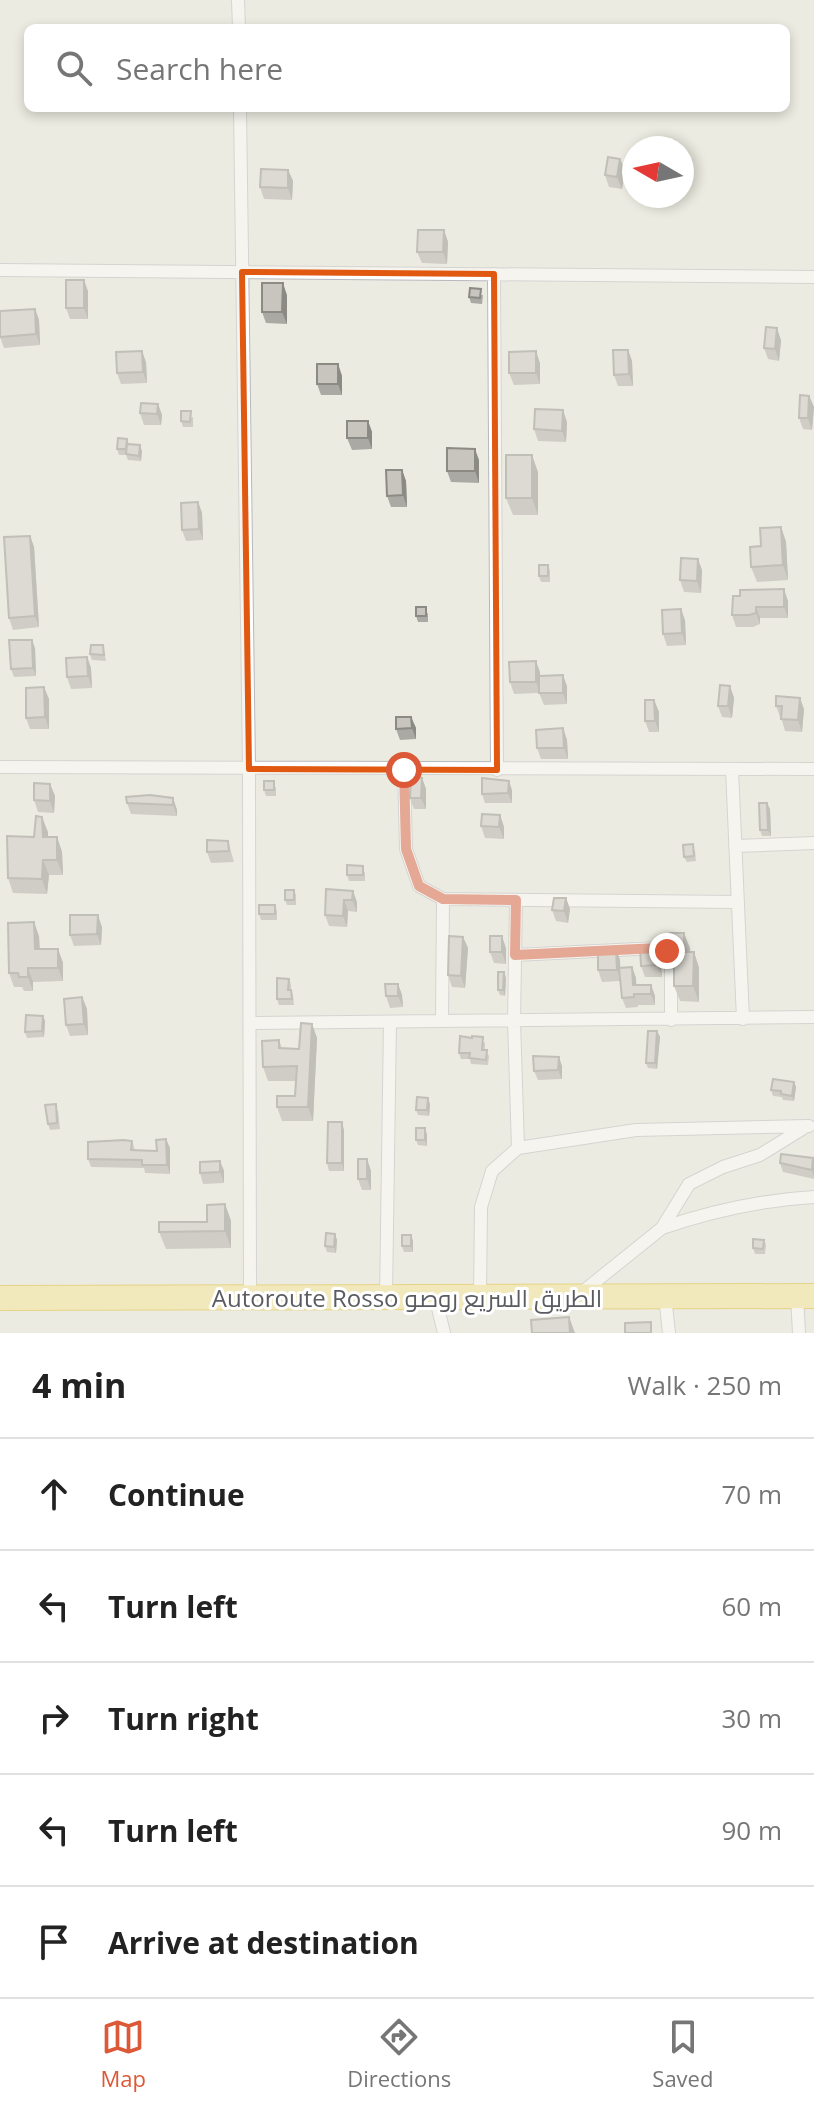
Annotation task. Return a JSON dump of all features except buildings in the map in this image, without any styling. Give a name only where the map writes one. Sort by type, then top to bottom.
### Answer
[{"type":"highway","name":"Autoroute Rosso الطريق السريع روصو","points":[[0,1298],[805,1296]]},
{"type":"street","points":[[238,0],[239,24]]},
{"type":"street","points":[[240,112],[249,769],[250,1298]]},
{"type":"street","points":[[0,270],[814,277]]},
{"type":"street","points":[[494,274],[497,770]]},
{"type":"street","points":[[0,767],[814,769]]},
{"type":"street","points":[[732,769],[743,1019]]},
{"type":"street","points":[[404,770],[406,849],[419,886],[443,899],[738,902]]},
{"type":"street","points":[[735,846],[814,843]]},
{"type":"street","points":[[442,1021],[443,899]]},
{"type":"street","points":[[516,900],[514,1021],[518,1148]]},
{"type":"street","points":[[515,955],[658,948],[667,951],[671,962],[671,1020]]},
{"type":"street","points":[[250,1023],[814,1017]]},
{"type":"street","points":[[386,1297],[390,1022]]},
{"type":"street","points":[[480,1296],[481,1207],[492,1171],[518,1148],[636,1130],[811,1124]]},
{"type":"street","points":[[577,1296],[662,1228],[689,1184],[723,1167],[760,1155],[811,1124]]},
{"type":"street","points":[[662,1228],[712,1211],[788,1198],[814,1197]]},
{"type":"street","points":[[435,1296],[444,1333]]},
{"type":"street","points":[[665,1296],[669,1333]]},
{"type":"street","points":[[799,1333],[805,1296]]},
{"type":"highlighted area","points":[[242,272],[494,274],[497,770],[249,769]]},
{"type":"route","points":[[404,770],[406,849],[419,886],[443,899],[516,900],[515,955],[658,948],[667,951]]}]
